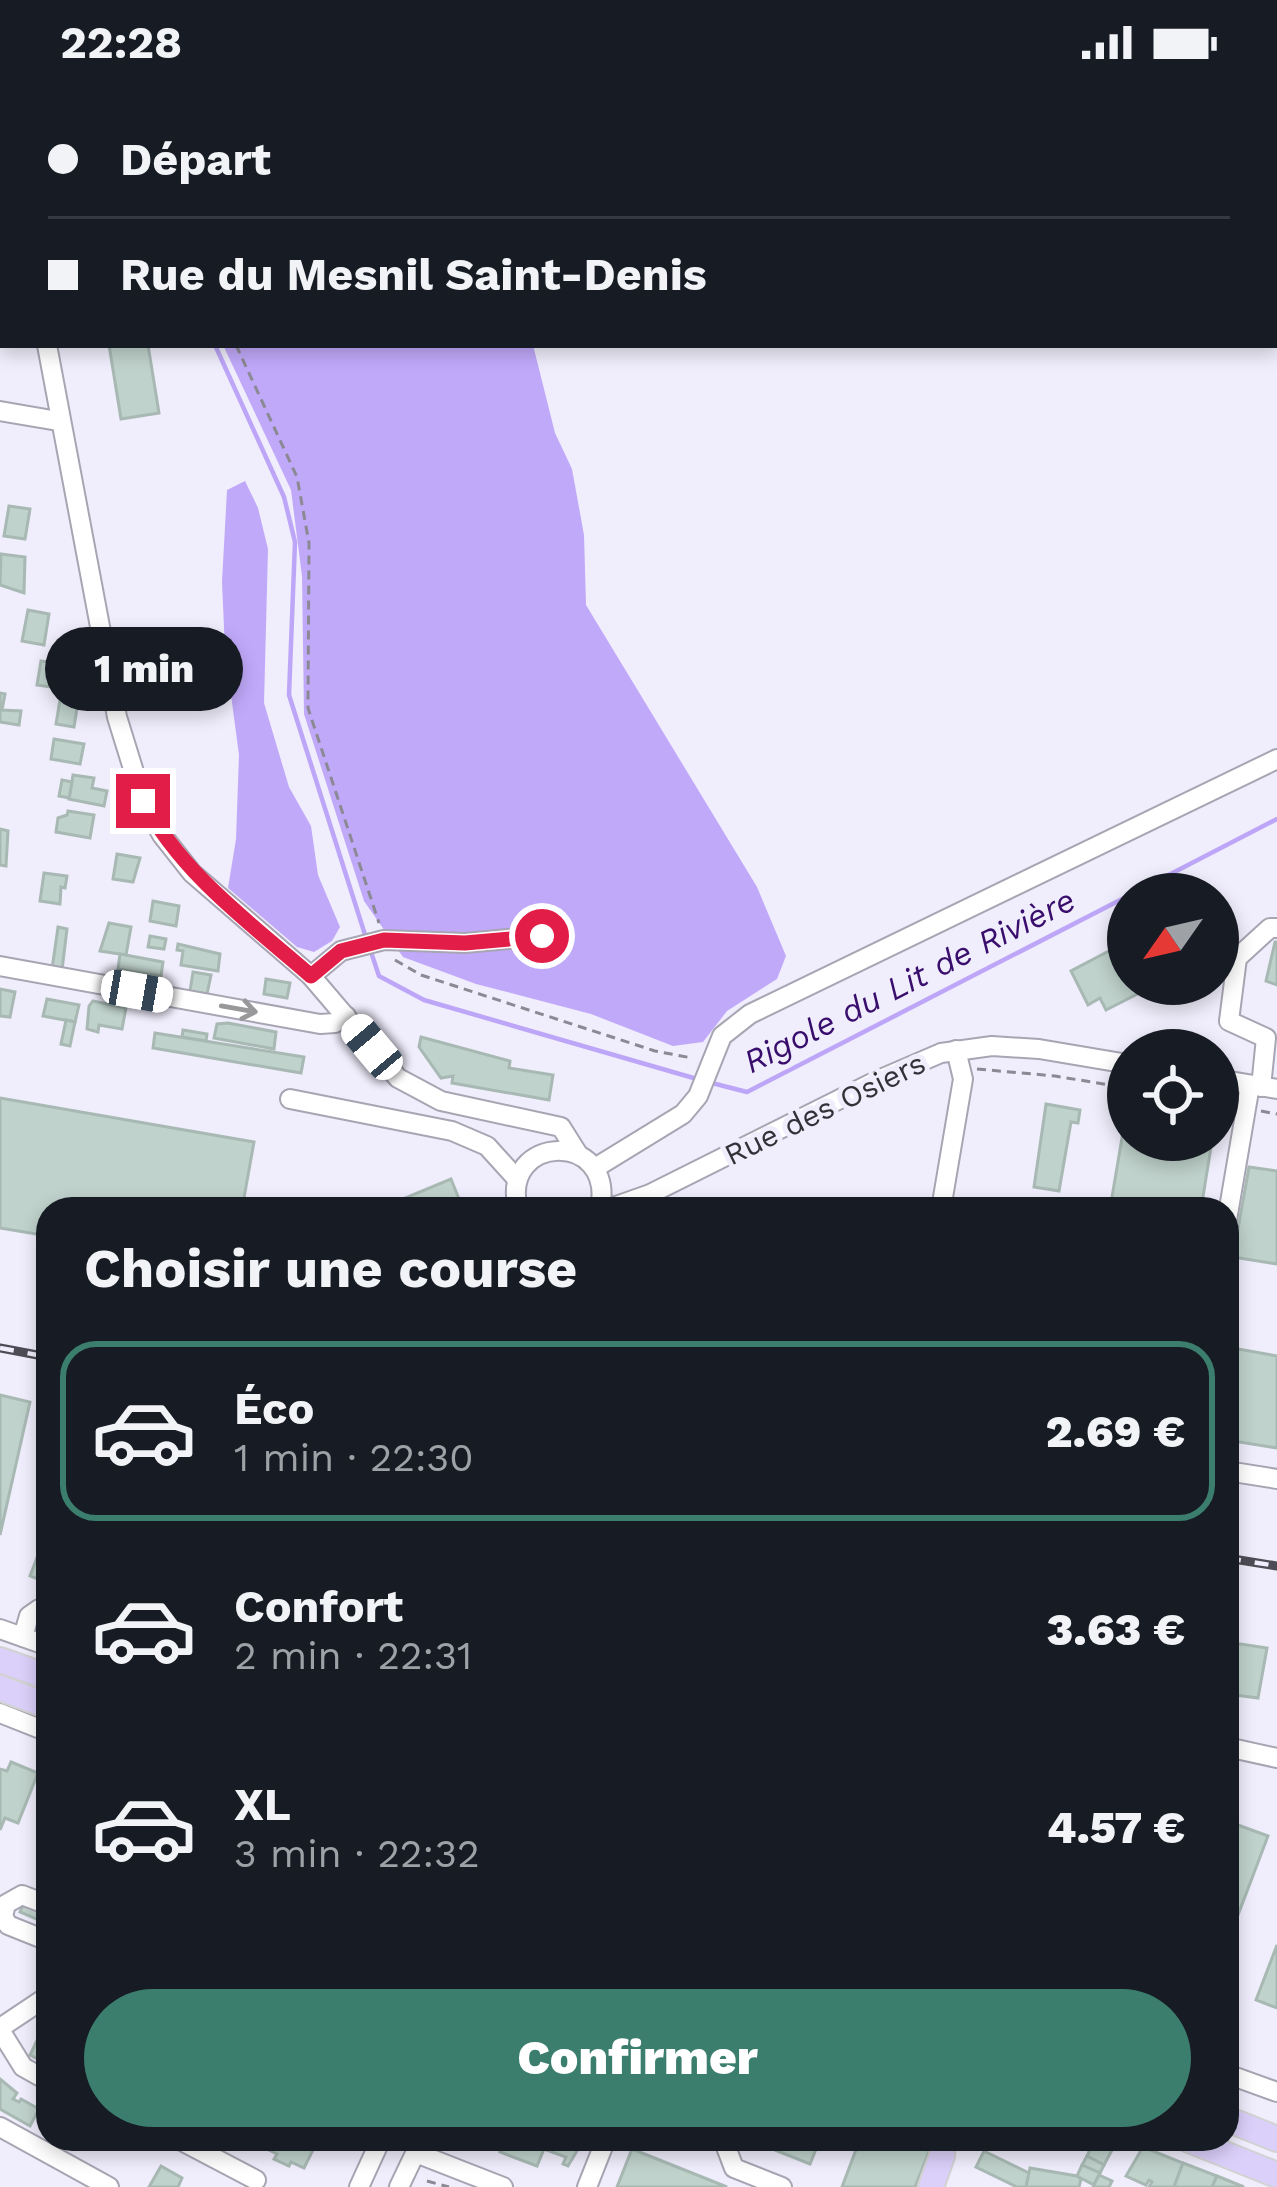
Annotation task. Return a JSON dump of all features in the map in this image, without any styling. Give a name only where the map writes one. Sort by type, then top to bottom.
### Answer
[{"type":"main road","points":[[0,1660],[36,1673]]},
{"type":"main road","points":[[0,1688],[36,1702]]},
{"type":"main road","points":[[1239,2124],[1277,2139]]},
{"type":"main road","points":[[931,2187],[942,2151]]},
{"type":"main road","points":[[1217,2151],[1277,2175]]},
{"type":"street","points":[[47,348],[117,717],[143,801],[161,835],[193,873],[311,976],[398,1078],[441,1101],[561,1127],[578,1154],[595,1168],[601,1197]]},
{"type":"street","points":[[0,411],[58,421]]},
{"type":"street","points":[[595,1168],[682,1114],[698,1096],[722,1036],[750,1014],[1277,759]]},
{"type":"street","points":[[1233,1197],[1272,1039],[1228,1022],[1237,958],[1270,928],[1277,928]]},
{"type":"street","points":[[311,976],[341,951],[382,940],[465,943],[542,936]]},
{"type":"street","points":[[0,966],[320,1024],[346,1016]]},
{"type":"street","points":[[943,1197],[963,1079],[960,1049]]},
{"type":"street","name":"Rue des Osiers","points":[[642,1197],[894,1072],[960,1049],[1039,1049],[1107,1060]]},
{"type":"street","points":[[290,1100],[452,1131],[487,1146],[517,1178]]},
{"type":"street","points":[[531,1119],[545,1152]]},
{"type":"street","points":[[518,1197],[517,1178],[545,1152],[578,1154]]},
{"type":"street","points":[[1239,1473],[1277,1479]]},
{"type":"street","points":[[22,1637],[29,1616],[36,1611]]},
{"type":"street","points":[[0,1629],[36,1642]]},
{"type":"street","points":[[0,1713],[36,1727]]},
{"type":"street","points":[[1239,1750],[1277,1759]]},
{"type":"street","points":[[36,1900],[22,1895],[6,1904],[3,1916],[8,1925],[36,1936]]},
{"type":"street","points":[[36,2004],[0,2029],[23,2068],[36,2075]]},
{"type":"street","points":[[1239,2078],[1277,2092]]},
{"type":"street","points":[[0,2127],[36,2147]]},
{"type":"street","points":[[44,2151],[109,2187]]},
{"type":"street","points":[[201,2151],[256,2180]]},
{"type":"street","points":[[358,2187],[374,2151]]},
{"type":"street","points":[[398,2187],[416,2151]]},
{"type":"street","points":[[429,2151],[503,2187]]},
{"type":"street","points":[[587,2187],[601,2151]]},
{"type":"street","points":[[728,2151],[734,2168],[782,2187]]},
{"type":"path","points":[[237,348],[297,478],[309,543],[308,708],[382,940],[397,963],[421,975],[655,1051],[710,1061]]},
{"type":"path","points":[[960,1049],[974,1069],[1107,1085]]},
{"type":"path","points":[[427,2181],[449,2187]]},
{"type":"shaded area","points":[[224,348],[534,348],[555,433],[572,469],[584,535],[586,605],[757,887],[786,956],[777,979],[727,1011],[703,1042],[673,1046],[591,1014],[476,984],[403,957],[364,901],[304,714],[302,576],[291,490]]},
{"type":"shaded area","points":[[245,481],[258,508],[268,549],[264,703],[289,787],[311,826],[318,875],[340,927],[332,941],[314,952],[297,947],[228,888],[236,839],[239,755],[225,650],[222,582],[227,490]]},
{"type":"building","points":[[109,348],[148,348],[159,413],[121,419]]},
{"type":"building","points":[[9,506],[30,509],[25,539],[4,536]]},
{"type":"building","points":[[1,554],[25,557],[24,593],[0,585]]},
{"type":"building","points":[[28,610],[49,614],[44,645],[22,641]]},
{"type":"building","points":[[41,661],[69,665],[65,689],[37,685]]},
{"type":"building","points":[[0,693],[5,694],[2,710],[21,711],[19,725],[0,722]]},
{"type":"building","points":[[60,700],[78,702],[74,727],[56,724]]},
{"type":"building","points":[[54,739],[84,744],[80,764],[51,759]]},
{"type":"building","points":[[73,775],[94,778],[92,788],[107,791],[104,806],[69,799]]},
{"type":"building","points":[[62,780],[72,782],[69,798],[59,796]]},
{"type":"building","points":[[68,811],[94,815],[90,838],[56,832],[58,818]]},
{"type":"building","points":[[0,829],[8,831],[6,866],[0,865]]},
{"type":"building","points":[[117,854],[140,858],[133,882],[113,879]]},
{"type":"building","points":[[44,873],[67,876],[60,904],[40,901]]},
{"type":"building","points":[[153,901],[179,906],[176,926],[150,921]]},
{"type":"building","points":[[109,923],[131,927],[126,955],[100,951]]},
{"type":"building","points":[[58,927],[67,929],[62,970],[52,969]]},
{"type":"building","points":[[150,936],[166,939],[164,949],[148,947]]},
{"type":"building","points":[[1277,942],[1277,985],[1266,981]]},
{"type":"building","points":[[178,944],[220,954],[218,971],[181,965],[183,951],[177,950]]},
{"type":"building","points":[[1107,952],[1107,1005],[1116,1005],[1106,1010],[1100,998],[1088,1005],[1071,971]]},
{"type":"building","points":[[120,954],[163,962],[161,976],[118,969]]},
{"type":"building","points":[[193,972],[211,975],[207,994],[190,991]]},
{"type":"building","points":[[266,979],[290,983],[287,998],[264,994]]},
{"type":"building","points":[[0,989],[15,992],[10,1017],[0,1016]]},
{"type":"building","points":[[47,999],[79,1005],[75,1022],[43,1016]]},
{"type":"building","points":[[93,1001],[126,1008],[122,1029],[99,1025],[98,1032],[87,1029]]},
{"type":"building","points":[[66,1020],[75,1022],[70,1046],[61,1044]]},
{"type":"building","points":[[217,1024],[276,1032],[274,1049],[214,1038]]},
{"type":"building","points":[[183,1030],[207,1034],[206,1041],[182,1037]]},
{"type":"building","points":[[155,1033],[304,1057],[301,1073],[153,1048]]},
{"type":"building","points":[[421,1037],[510,1061],[509,1068],[553,1075],[549,1100],[452,1083],[453,1076],[441,1078],[419,1047]]},
{"type":"building","points":[[0,1098],[254,1142],[244,1197],[36,1197],[36,1234],[0,1228]]},
{"type":"building","points":[[1046,1104],[1080,1110],[1078,1123],[1071,1122],[1059,1191],[1034,1187]]},
{"type":"building","points":[[1118,1161],[1209,1161],[1203,1197],[1112,1197]]},
{"type":"building","points":[[1249,1167],[1277,1171],[1277,1264],[1239,1258],[1239,1223]]},
{"type":"building","points":[[451,1179],[458,1197],[408,1197]]},
{"type":"building","points":[[1239,1349],[1277,1356],[1277,1448],[1239,1442]]},
{"type":"building","points":[[0,1395],[30,1402],[0,1535]]},
{"type":"building","points":[[1239,1644],[1267,1648],[1258,1698],[1239,1696]]},
{"type":"building","points":[[11,1762],[36,1772],[36,1778],[18,1823],[5,1818],[0,1830],[0,1769],[7,1771]]},
{"type":"building","points":[[1239,1825],[1268,1836],[1239,1912]]},
{"type":"building","points":[[26,1897],[36,1901],[36,1919],[20,1912]]},
{"type":"building","points":[[1277,1945],[1277,2008],[1256,2000]]},
{"type":"building","points":[[0,2079],[17,2093],[13,2099],[36,2107],[36,2115],[30,2126],[0,2109]]},
{"type":"building","points":[[271,2151],[312,2151],[304,2168],[274,2159],[277,2154]]},
{"type":"building","points":[[500,2151],[543,2151],[537,2166]]},
{"type":"building","points":[[550,2151],[577,2151],[568,2166],[563,2164],[566,2157]]},
{"type":"building","points":[[631,2151],[637,2151],[727,2187],[617,2187]]},
{"type":"building","points":[[777,2151],[815,2151],[810,2164]]},
{"type":"building","points":[[856,2151],[929,2151],[915,2187],[842,2187]]},
{"type":"building","points":[[984,2151],[1029,2173],[1026,2187],[976,2167]]},
{"type":"building","points":[[1089,2151],[1112,2151],[1104,2165],[1087,2156]]},
{"type":"building","points":[[1141,2151],[1183,2163],[1174,2187],[1149,2187],[1149,2180],[1146,2185],[1126,2176]]},
{"type":"building","points":[[1087,2156],[1104,2165],[1100,2173],[1082,2165]]},
{"type":"building","points":[[1183,2163],[1217,2176],[1212,2187],[1174,2187]]},
{"type":"building","points":[[1082,2165],[1100,2173],[1094,2185],[1077,2176]]},
{"type":"building","points":[[161,2166],[182,2178],[178,2187],[149,2187]]},
{"type":"building","points":[[1030,2168],[1077,2176],[1079,2187],[1026,2187]]},
{"type":"building","points":[[1099,2175],[1112,2181],[1109,2187],[1093,2187]]},
{"type":"building","points":[[1217,2176],[1244,2187],[1212,2187]]},
{"type":"waterway","name":"Rigole du Lit de Rivière","points":[[216,348],[284,497],[295,542],[289,695],[367,941]]},
{"type":"waterway","name":"Rigole du Lit de Rivière","points":[[1173,873],[1277,819]]},
{"type":"waterway","name":"Rigole du Lit de Rivière","points":[[708,1082],[747,1092],[1107,907]]},
{"type":"waterway","name":"Rigole du Lit de Rivière","points":[[371,952],[379,976],[424,1000],[697,1079]]},
{"type":"railway","points":[[0,1348],[36,1355]]},
{"type":"railway","points":[[1239,1560],[1277,1566]]},
{"type":"route","points":[[143,801],[161,835],[193,873],[311,976],[341,951],[384,940],[465,943],[542,936]]}]
